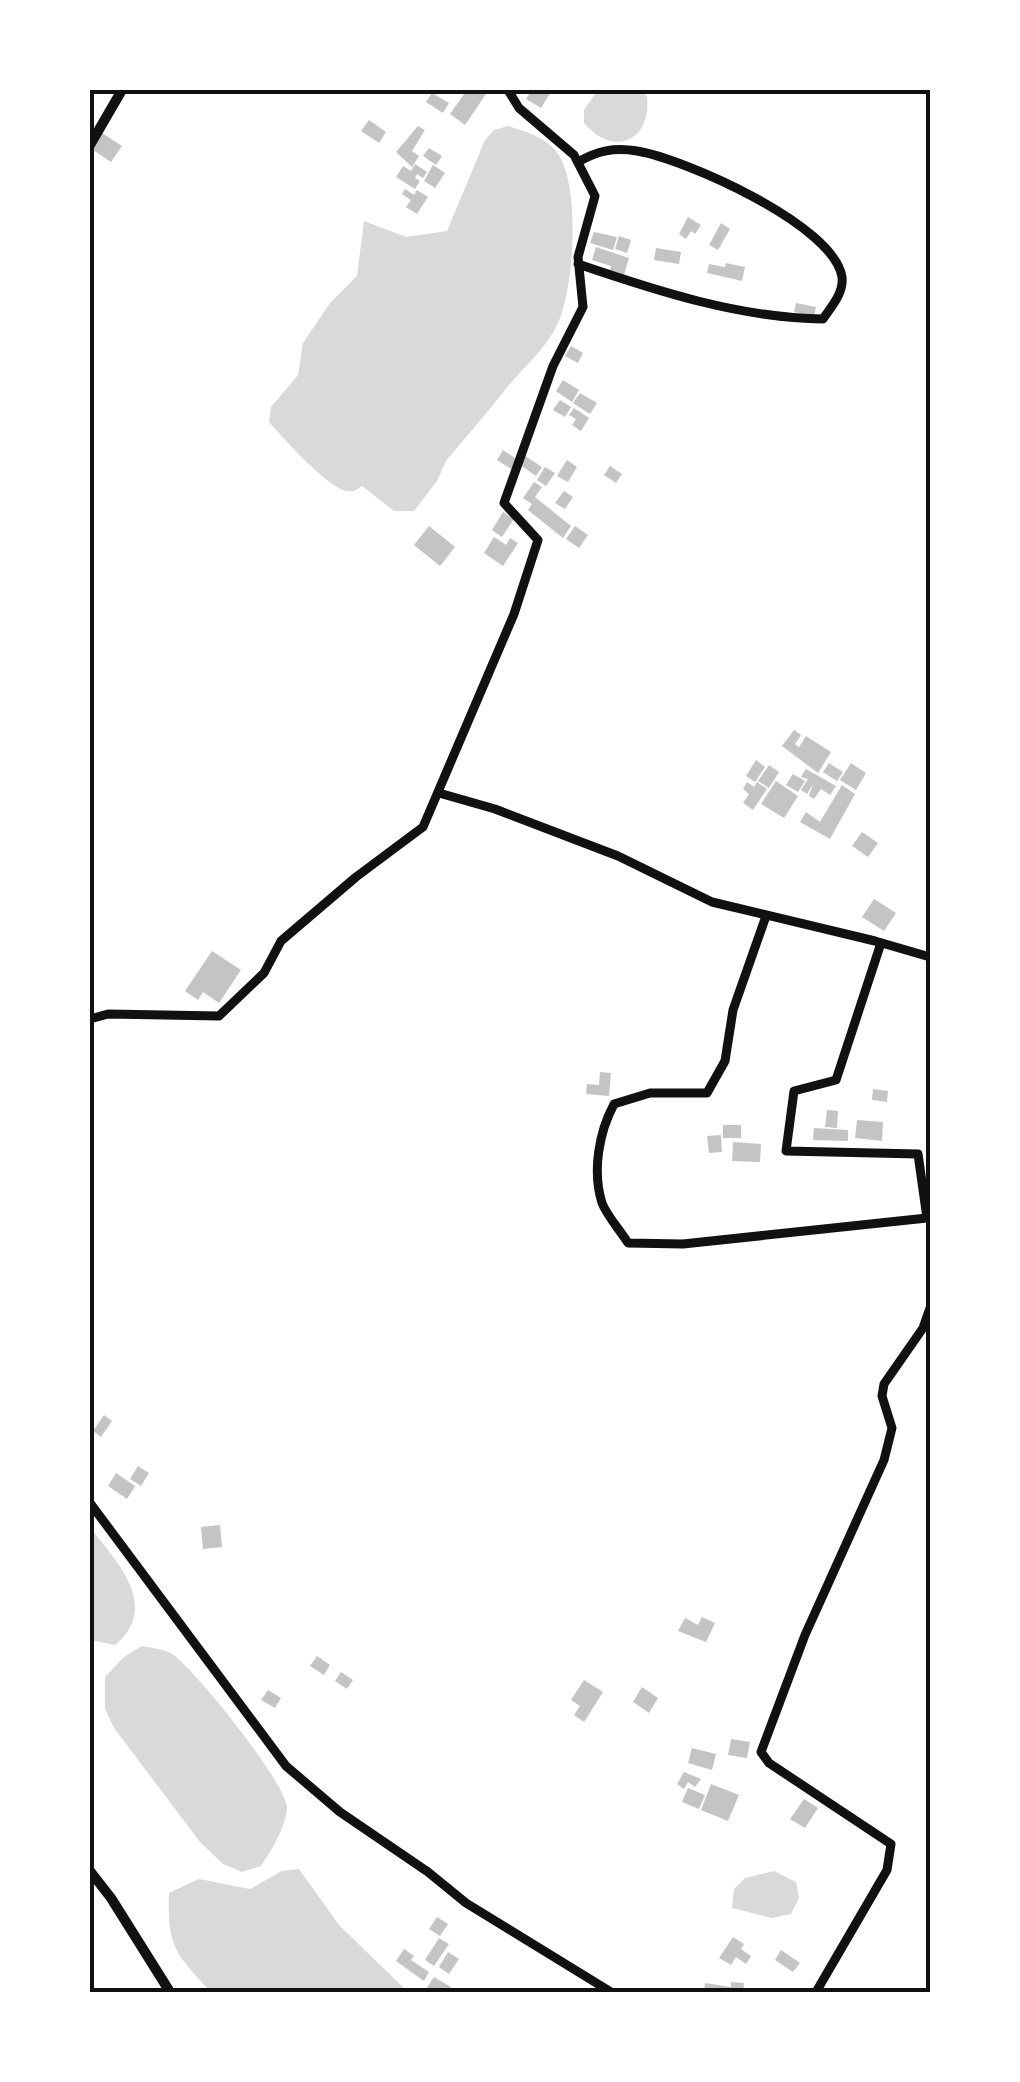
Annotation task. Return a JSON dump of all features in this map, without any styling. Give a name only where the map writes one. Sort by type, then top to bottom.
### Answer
[{"type":"street","points":[[90,145],[122,90]]},
{"type":"street","points":[[90,1018],[108,1014],[219,1016],[264,973],[282,941],[356,877],[423,827],[514,614],[538,540],[504,503],[553,366],[582,307],[578,264],[594,196],[574,155],[519,108],[508,90]]},
{"type":"street","points":[[578,162],[612,149],[637,150],[672,161],[783,212],[827,246],[842,277],[838,298],[823,319],[781,318],[637,284],[578,264]]},
{"type":"street","points":[[438,792],[601,850],[712,902],[930,957]]},
{"type":"street","points":[[766,916],[733,1010],[725,1062],[707,1094],[650,1093],[614,1104],[602,1126],[598,1165],[602,1204],[628,1242],[683,1244],[927,1218],[918,1154],[786,1151],[794,1092],[836,1080],[881,943]]},
{"type":"street","points":[[816,1992],[886,1870],[891,1844],[783,1773],[761,1752],[805,1635],[884,1460],[892,1428],[882,1396],[884,1384],[923,1328],[930,1308]]},
{"type":"street","points":[[90,1503],[286,1766],[340,1812],[466,1903],[611,1992]]},
{"type":"street","points":[[90,1871],[170,1992]]},
{"type":"shaded area","points":[[598,90],[639,90],[647,96],[647,112],[637,134],[618,142],[607,140],[584,123],[584,110]]},
{"type":"shaded area","points":[[508,126],[545,141],[564,165],[573,235],[564,307],[549,340],[446,461],[437,481],[414,511],[394,511],[362,486],[347,491],[318,472],[269,422],[271,407],[298,375],[303,343],[330,303],[357,276],[364,221],[406,237],[447,231],[485,140],[494,130]]},
{"type":"shaded area","points":[[90,1528],[122,1570],[134,1600],[128,1630],[115,1645],[90,1640]]},
{"type":"shaded area","points":[[142,1646],[172,1654],[200,1681],[284,1796],[284,1824],[261,1866],[242,1872],[223,1864],[200,1842],[114,1728],[105,1709],[105,1677],[124,1657]]},
{"type":"shaded area","points":[[299,1869],[339,1925],[408,1992],[211,1992],[189,1968],[172,1938],[169,1893],[199,1879],[250,1889],[282,1871]]},
{"type":"shaded area","points":[[774,1871],[796,1882],[799,1898],[791,1914],[772,1918],[732,1908],[734,1889],[745,1878]]},
{"type":"building","points":[[467,90],[486,94],[465,125],[450,114]]},
{"type":"building","points":[[532,90],[552,90],[541,108],[526,99]]},
{"type":"building","points":[[432,93],[449,103],[443,113],[426,102]]},
{"type":"building","points":[[369,120],[386,132],[379,143],[361,131]]},
{"type":"building","points":[[418,126],[425,130],[412,151],[419,156],[412,167],[396,152]]},
{"type":"building","points":[[99,131],[122,146],[111,162],[90,148]]},
{"type":"building","points":[[429,148],[442,156],[436,165],[423,156]]},
{"type":"building","points":[[415,164],[427,172],[423,178],[417,174],[415,178],[420,181],[415,189],[396,177],[403,166],[411,171]]},
{"type":"building","points":[[433,165],[445,173],[435,188],[424,181]]},
{"type":"building","points":[[405,189],[428,197],[417,214],[406,207],[411,200],[402,194]]},
{"type":"building","points":[[688,217],[701,225],[686,239],[679,234]]},
{"type":"building","points":[[721,223],[730,229],[718,250],[709,245]]},
{"type":"building","points":[[594,232],[617,237],[613,250],[590,243]]},
{"type":"building","points":[[619,236],[631,240],[627,253],[615,249]]},
{"type":"building","points":[[596,247],[629,258],[624,275],[592,260]]},
{"type":"building","points":[[656,248],[681,252],[679,264],[654,260]]},
{"type":"building","points":[[726,263],[745,267],[742,281],[707,273],[709,264],[725,267]]},
{"type":"building","points":[[796,303],[816,307],[814,316],[794,312]]},
{"type":"building","points":[[571,346],[583,353],[578,363],[565,356]]},
{"type":"building","points":[[563,380],[579,390],[572,402],[556,391]]},
{"type":"building","points":[[580,393],[597,403],[590,414],[573,403]]},
{"type":"building","points":[[560,400],[571,407],[565,417],[553,410]]},
{"type":"building","points":[[574,408],[589,418],[581,431],[572,425],[576,419],[569,415]]},
{"type":"building","points":[[503,450],[518,460],[511,469],[497,460]]},
{"type":"building","points":[[524,455],[542,467],[536,476],[519,464]]},
{"type":"building","points":[[567,460],[577,467],[568,482],[557,476]]},
{"type":"building","points":[[610,466],[622,474],[616,483],[604,475]]},
{"type":"building","points":[[545,467],[555,473],[546,486],[537,480]]},
{"type":"building","points":[[534,482],[542,487],[535,497],[571,526],[563,538],[528,510],[532,504],[523,498]]},
{"type":"building","points":[[564,491],[573,497],[565,509],[555,503]]},
{"type":"building","points":[[503,512],[514,519],[502,537],[492,530]]},
{"type":"building","points":[[429,526],[455,547],[440,566],[414,545]]},
{"type":"building","points":[[575,526],[588,535],[579,548],[566,539]]},
{"type":"building","points":[[494,537],[506,545],[510,538],[518,543],[503,566],[484,553]]},
{"type":"building","points":[[794,730],[801,735],[795,744],[799,747],[806,736],[831,752],[818,773],[782,746]]},
{"type":"building","points":[[756,760],[765,767],[755,782],[746,776]]},
{"type":"building","points":[[829,763],[843,772],[837,781],[823,772]]},
{"type":"building","points":[[851,763],[866,773],[856,790],[840,780]]},
{"type":"building","points":[[769,765],[779,772],[769,788],[758,781]]},
{"type":"building","points":[[806,769],[836,786],[830,795],[821,789],[814,799],[809,796],[813,784],[807,794],[801,790],[808,779],[801,777]]},
{"type":"building","points":[[793,774],[805,781],[798,792],[786,785]]},
{"type":"building","points":[[776,781],[798,796],[784,818],[761,804]]},
{"type":"building","points":[[747,782],[754,787],[757,782],[767,789],[753,810],[743,803],[749,794],[743,789]]},
{"type":"building","points":[[842,785],[855,794],[830,839],[800,822],[806,812],[820,822]]},
{"type":"building","points":[[862,832],[878,843],[868,857],[852,846]]},
{"type":"building","points":[[874,899],[896,913],[884,931],[862,917]]},
{"type":"building","points":[[212,951],[241,970],[219,1003],[203,992],[198,1000],[185,991]]},
{"type":"building","points":[[600,1072],[611,1073],[609,1096],[586,1094],[587,1084],[599,1085]]},
{"type":"building","points":[[873,1089],[888,1091],[887,1102],[872,1100]]},
{"type":"building","points":[[827,1110],[838,1111],[837,1128],[825,1127]]},
{"type":"building","points":[[857,1120],[883,1122],[882,1141],[855,1138]]},
{"type":"building","points":[[723,1125],[741,1125],[741,1138],[723,1138]]},
{"type":"building","points":[[814,1128],[848,1130],[848,1141],[813,1140]]},
{"type":"building","points":[[721,1135],[722,1152],[709,1153],[707,1136]]},
{"type":"building","points":[[733,1142],[761,1144],[760,1162],[732,1161]]},
{"type":"building","points":[[104,1415],[112,1421],[101,1437],[93,1431]]},
{"type":"building","points":[[138,1466],[149,1473],[141,1486],[130,1479]]},
{"type":"building","points":[[116,1473],[135,1486],[127,1499],[108,1486]]},
{"type":"building","points":[[220,1525],[222,1547],[203,1549],[201,1527]]},
{"type":"building","points":[[702,1617],[715,1623],[706,1642],[678,1631],[685,1618],[698,1625]]},
{"type":"building","points":[[317,1656],[330,1665],[324,1675],[310,1666]]},
{"type":"building","points":[[341,1672],[353,1680],[347,1689],[335,1681]]},
{"type":"building","points":[[584,1680],[603,1692],[584,1722],[574,1715],[580,1706],[571,1700]]},
{"type":"building","points":[[642,1687],[658,1698],[649,1713],[633,1702]]},
{"type":"building","points":[[268,1690],[281,1698],[275,1708],[261,1700]]},
{"type":"building","points":[[731,1739],[750,1742],[747,1758],[728,1755]]},
{"type":"building","points":[[692,1748],[716,1754],[712,1770],[688,1763]]},
{"type":"building","points":[[684,1772],[701,1779],[695,1787],[688,1782],[684,1789],[677,1784]]},
{"type":"building","points":[[711,1784],[739,1795],[728,1821],[701,1810]]},
{"type":"building","points":[[688,1788],[705,1795],[699,1809],[682,1802]]},
{"type":"building","points":[[804,1799],[818,1808],[805,1828],[790,1819]]},
{"type":"building","points":[[437,1917],[448,1924],[440,1936],[429,1929]]},
{"type":"building","points":[[733,1937],[744,1944],[741,1949],[751,1956],[746,1964],[736,1957],[731,1965],[719,1958]]},
{"type":"building","points":[[439,1938],[449,1944],[434,1966],[425,1960]]},
{"type":"building","points":[[404,1949],[414,1956],[411,1960],[429,1972],[424,1981],[396,1961]]},
{"type":"building","points":[[781,1950],[800,1963],[793,1972],[775,1960]]},
{"type":"building","points":[[448,1952],[459,1959],[449,1974],[439,1967]]},
{"type":"building","points":[[434,1977],[451,1987],[447,1992],[424,1992]]},
{"type":"building","points":[[731,1982],[744,1983],[743,1992],[704,1992],[705,1983],[731,1987]]}]
